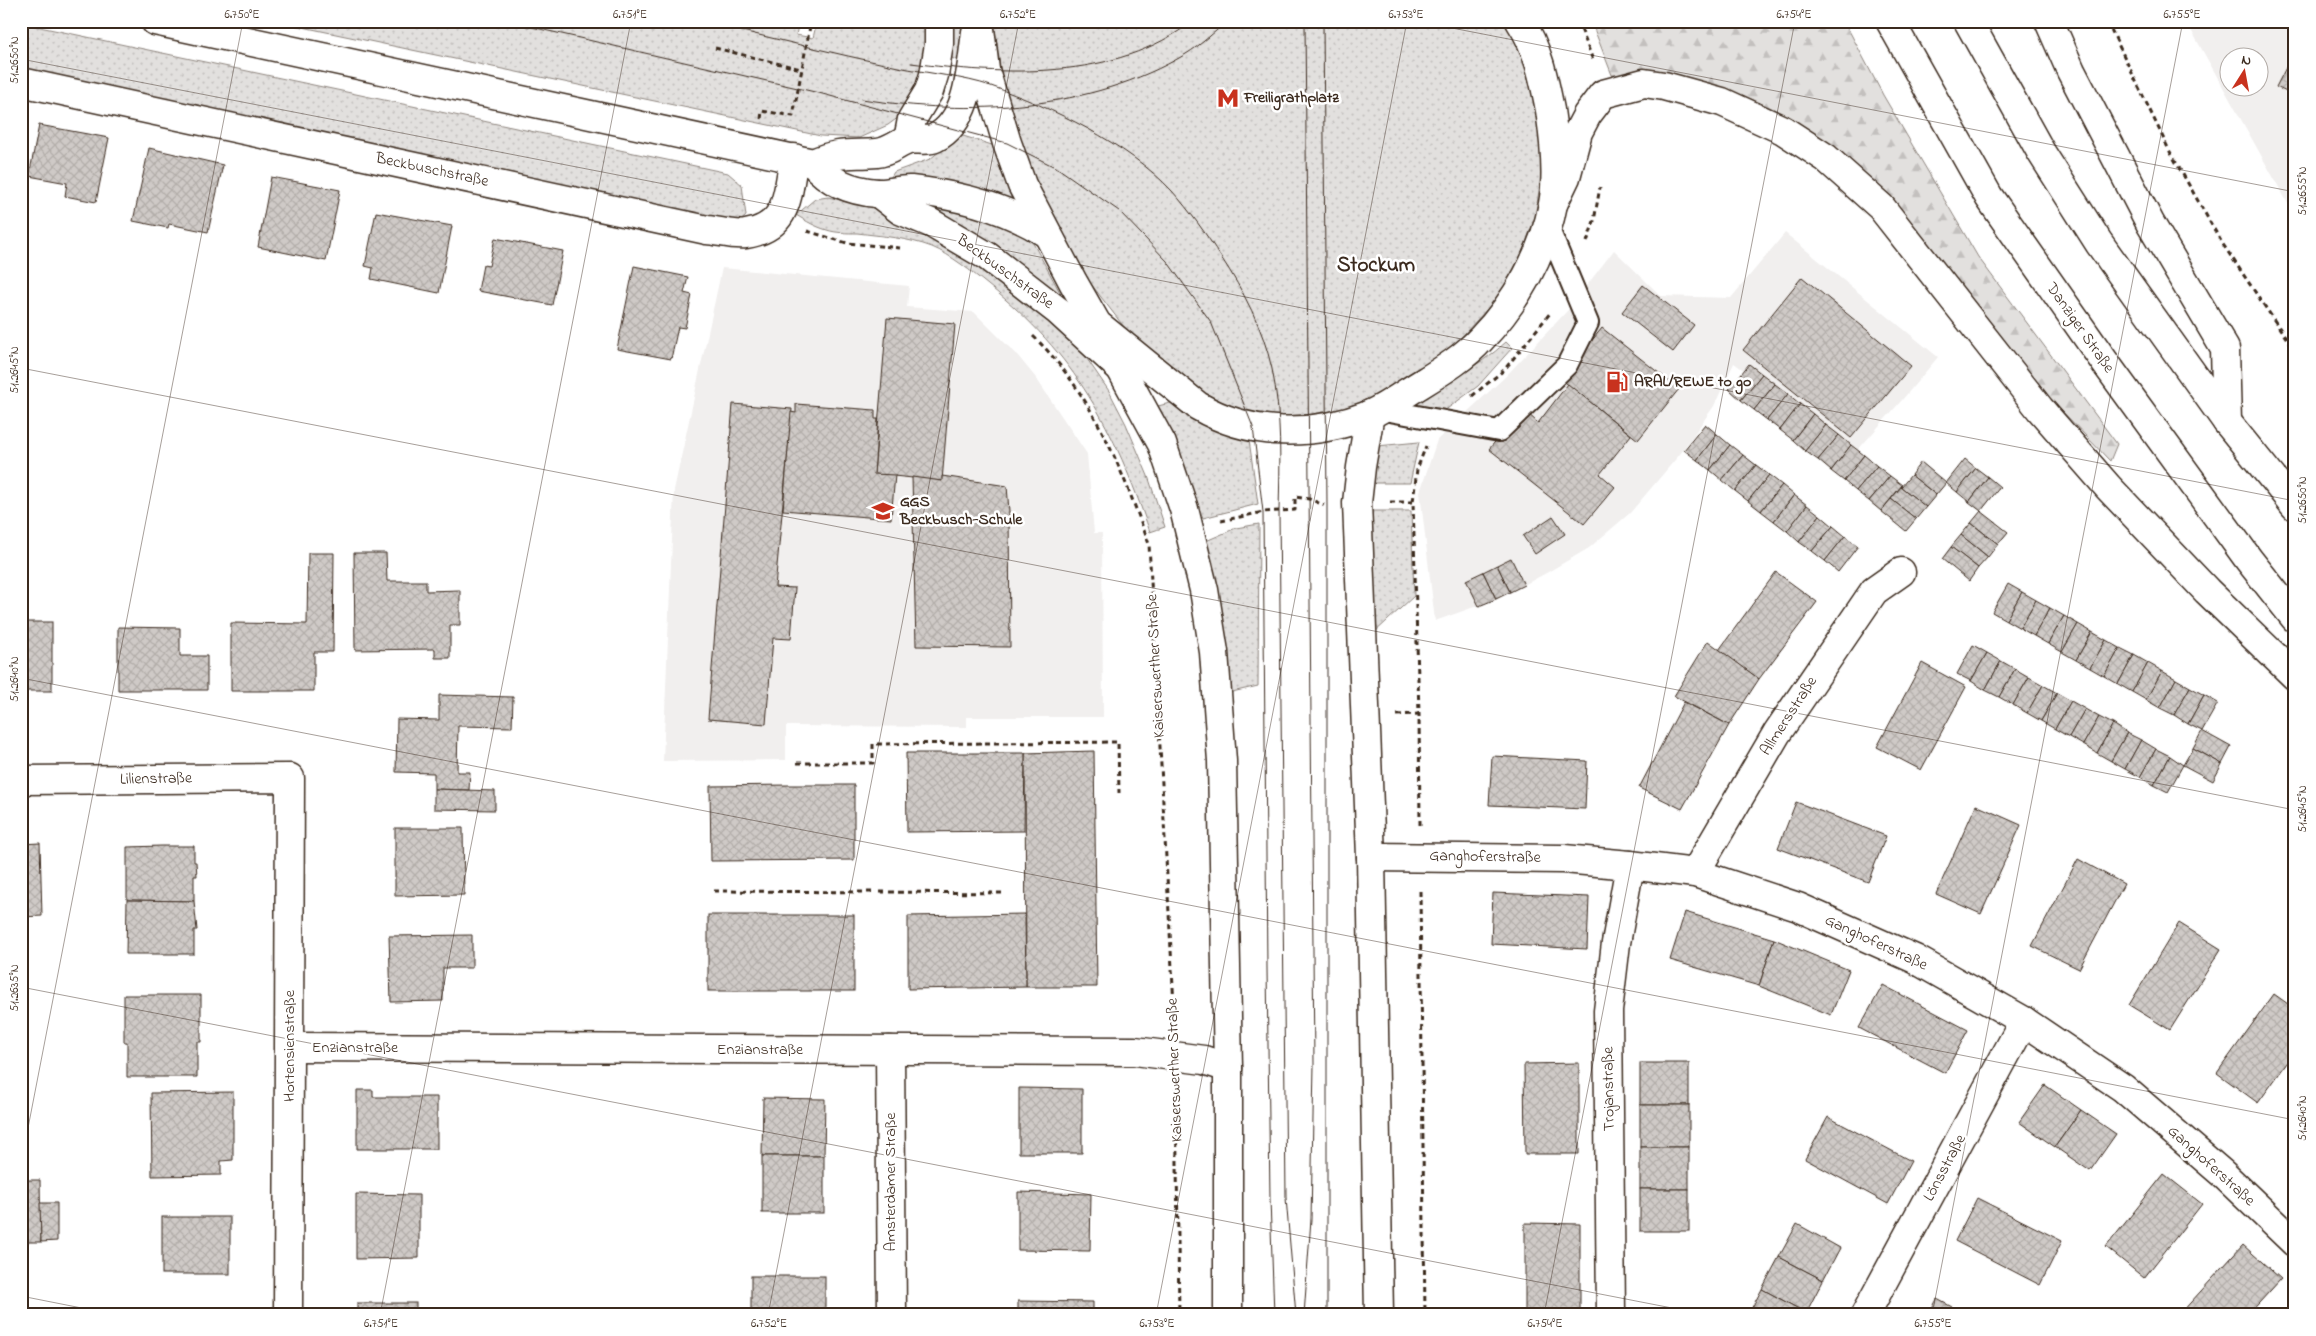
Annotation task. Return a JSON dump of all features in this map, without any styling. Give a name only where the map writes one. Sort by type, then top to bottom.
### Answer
[{"type":"main road","points":[[155,21],[804,160],[846,153],[880,153],[896,148],[908,140],[933,139],[949,128],[961,108],[971,69],[978,21]]},
{"type":"main road","points":[[908,140],[912,119],[929,91],[934,75],[940,21]]},
{"type":"main road","points":[[978,21],[984,70],[1022,185],[1162,444],[1184,509],[1204,590],[1214,652],[1222,762],[1228,1068],[1228,1315]]},
{"type":"main road","points":[[1520,21],[1528,33],[1542,72],[1551,117],[1551,215]]},
{"type":"main road","name":"Danziger Straße","points":[[1890,21],[1989,197],[2104,362],[2249,560],[2295,618]]},
{"type":"main road","points":[[1968,21],[2041,152],[2099,243],[2227,422],[2295,506]]},
{"type":"main road","points":[[2049,21],[2071,71],[2150,223],[2225,348],[2227,422]]},
{"type":"main road","name":"Beckbuschstraße","points":[[21,82],[707,230],[745,235],[760,230],[780,218]]},
{"type":"main road","points":[[1097,324],[1198,406],[1232,423],[1280,430],[1309,430],[1326,428],[1374,412],[1446,368],[1481,340],[1514,298],[1566,177],[1578,132],[1586,115],[1603,94],[1644,83],[1664,86],[1722,102],[1783,130],[1826,158],[1881,207],[2040,409],[2108,487],[2207,590],[2295,676]]},
{"type":"main road","points":[[780,218],[804,160]]},
{"type":"main road","name":"Beckbuschstraße","points":[[804,160],[824,176],[846,187],[878,193],[909,190],[946,196],[1010,214],[1046,232]]},
{"type":"main road","name":"Beckbuschstraße","points":[[878,193],[900,210],[931,222],[987,256],[1058,311],[1121,368]]},
{"type":"main road","points":[[1374,412],[1362,458],[1357,503],[1371,857],[1379,1315]]},
{"type":"main road","name":"Allmersstraße","points":[[1695,873],[1777,733],[1874,591],[1901,572]]},
{"type":"main road","name":"Lilienstraße","points":[[21,780],[290,778]]},
{"type":"main road","name":"Hortensienstraße","points":[[288,1315],[290,778]]},
{"type":"main road","name":"Ganghoferstraße","points":[[1371,857],[1420,856],[1564,859],[1630,865],[1695,873],[1798,907],[1915,959],[2024,1021],[2123,1088],[2223,1174],[2295,1243]]},
{"type":"main road","name":"Trojanstraße","points":[[1611,1315],[1608,1011],[1616,943],[1630,865]]},
{"type":"main road","name":"Lönsstraße","points":[[1865,1315],[2024,1021]]},
{"type":"main road","name":"Enzianstraße","points":[[290,1047],[1135,1051],[1204,1060],[1228,1068]]},
{"type":"main road","name":"Amsterdamer Straße","points":[[890,1050],[892,1315]]},
{"type":"lane","points":[[1374,412],[1499,431],[1567,365],[1588,323],[1551,215]]},
{"type":"path","points":[[754,150],[762,111],[792,116],[811,21]]},
{"type":"path","points":[[2107,21],[2183,176],[2222,243],[2295,351]]},
{"type":"path","points":[[715,48],[801,69]]},
{"type":"path","points":[[780,218],[815,235],[847,243],[905,248]]},
{"type":"path","name":"Kaiserswerther Straße","points":[[1026,330],[1040,343],[1074,386],[1098,422],[1127,483],[1149,544],[1176,1057],[1179,1315]]},
{"type":"path","points":[[1149,544],[1188,528],[1263,512],[1295,510],[1294,497],[1309,499],[1327,505],[1413,502],[1419,714],[1425,1315]]},
{"type":"path","points":[[1397,714],[1419,714]]},
{"type":"path","points":[[797,763],[873,763],[873,744],[1118,742],[1119,793]]},
{"type":"path","points":[[714,892],[872,892]]},
{"type":"path","points":[[880,892],[1004,894]]},
{"type":"shaded area","points":[[2186,21],[2295,21],[2295,216],[2229,98],[2268,98],[2268,48],[2218,48],[2218,78]]},
{"type":"shaded area","points":[[1785,233],[1938,357],[1856,452],[1734,363],[1714,406],[1680,454],[1630,513],[1589,548],[1548,572],[1502,597],[1435,621],[1420,492],[1437,440],[1506,376],[1568,310],[1614,250],[1661,296],[1731,298]]},
{"type":"shaded area","name":"GGS Beckbusch-Schule","points":[[722,268],[909,286],[907,307],[974,312],[1018,356],[1036,378],[1087,454],[1094,533],[1102,533],[1103,717],[967,717],[967,727],[786,726],[786,760],[663,761],[674,490]]},
{"type":"green space","points":[[274,21],[799,21],[796,35],[813,38],[817,21],[934,21],[933,48],[903,114],[888,125],[859,138],[821,136]]},
{"type":"green space","points":[[944,21],[962,21],[964,48],[962,59],[956,60],[948,56]]},
{"type":"green space","name":"Freiligrathplatz","points":[[994,21],[1503,21],[1526,55],[1544,133],[1535,217],[1522,253],[1499,296],[1455,344],[1416,375],[1372,402],[1318,421],[1232,415],[1138,345],[1074,262],[1057,230],[1024,152],[1001,73]]},
{"type":"green space","points":[[1591,21],[1844,21],[1883,95],[1978,257],[2117,444],[2110,461],[1990,336],[1835,156],[1651,75],[1612,75]]},
{"type":"green space","points":[[21,23],[728,173],[742,185],[746,216],[737,224],[21,74]]},
{"type":"green space","points":[[960,135],[992,145],[1012,200],[1010,205],[889,180],[894,172],[930,159]]},
{"type":"green space","points":[[828,197],[893,213],[947,237],[1070,334],[1109,391],[1126,424],[1148,476],[1165,527],[1150,532],[1122,459],[1088,396],[1068,366],[1019,311],[968,269],[947,254],[932,247],[914,241],[895,238],[830,231],[815,226],[796,215],[815,199]]},
{"type":"green space","points":[[928,204],[983,214],[1029,236],[1066,303],[925,212]]},
{"type":"green space","points":[[1506,342],[1512,348],[1478,386],[1440,414],[1408,401],[1484,360]]},
{"type":"green space","points":[[1178,401],[1248,433],[1258,504],[1203,518],[1158,406]]},
{"type":"green space","points":[[1419,442],[1410,483],[1368,483],[1377,446]]},
{"type":"green space","points":[[1366,511],[1411,511],[1414,596],[1374,633]]},
{"type":"green space","points":[[1259,524],[1258,686],[1232,692],[1224,625],[1206,541],[1236,528]]},
{"type":"building","points":[[2295,50],[2295,96],[2276,87]]},
{"type":"building","points":[[39,125],[109,138],[96,202],[65,196],[67,183],[29,176]]},
{"type":"building","points":[[149,148],[223,165],[208,232],[169,224],[168,228],[133,221]]},
{"type":"building","points":[[271,177],[340,190],[326,261],[258,247]]},
{"type":"building","points":[[376,212],[452,226],[439,293],[371,279],[373,268],[365,266]]},
{"type":"building","points":[[495,238],[563,251],[552,305],[478,291],[483,265],[489,266]]},
{"type":"building","points":[[634,266],[688,277],[684,293],[692,295],[685,328],[678,327],[671,359],[617,349]]},
{"type":"building","points":[[1802,277],[1911,366],[1851,438],[1743,350]]},
{"type":"building","points":[[1643,285],[1694,325],[1673,352],[1622,312]]},
{"type":"building","points":[[887,318],[955,324],[942,481],[874,474]]},
{"type":"building","name":"ARAL/REWE to go","points":[[1602,328],[1679,389],[1638,440],[1561,379]]},
{"type":"building","points":[[1749,364],[1762,374],[1741,400],[1729,389]]},
{"type":"building","points":[[1762,374],[1775,384],[1754,410],[1741,400]]},
{"type":"building","points":[[1568,384],[1631,435],[1600,474],[1615,487],[1584,524],[1489,449],[1523,409],[1538,423]]},
{"type":"building","points":[[1775,384],[1788,394],[1767,420],[1754,410]]},
{"type":"building","points":[[1788,394],[1800,404],[1780,430],[1767,420]]},
{"type":"building","points":[[733,404],[792,409],[775,587],[795,588],[791,639],[773,638],[766,724],[708,719]]},
{"type":"building","points":[[796,404],[875,410],[875,419],[878,419],[874,474],[895,475],[891,519],[783,510],[791,412],[796,413]]},
{"type":"building","points":[[1800,404],[1813,414],[1793,440],[1780,430]]},
{"type":"building","points":[[1813,414],[1826,425],[1805,451],[1793,440]]},
{"type":"building","points":[[1705,424],[1717,434],[1697,460],[1684,450]]},
{"type":"building","points":[[1826,425],[1839,435],[1818,460],[1805,451]]},
{"type":"building","points":[[1717,434],[1730,445],[1710,470],[1697,460]]},
{"type":"building","points":[[1839,435],[1851,445],[1831,471],[1818,460]]},
{"type":"building","points":[[1730,445],[1743,455],[1722,480],[1710,470]]},
{"type":"building","points":[[1851,445],[1864,455],[1844,481],[1831,471]]},
{"type":"building","points":[[1743,455],[1756,465],[1735,491],[1722,480]]},
{"type":"building","points":[[1864,455],[1877,466],[1856,491],[1844,481]]},
{"type":"building","points":[[1965,459],[1976,468],[1957,492],[1946,483]]},
{"type":"building","points":[[1921,462],[1946,483],[1936,495],[1911,475]]},
{"type":"building","points":[[1756,465],[1769,475],[1748,501],[1735,491]]},
{"type":"building","points":[[1877,466],[1890,476],[1869,501],[1856,491]]},
{"type":"building","points":[[1976,468],[1988,477],[1969,502],[1957,492]]},
{"type":"building","points":[[1769,475],[1782,485],[1761,511],[1748,501]]},
{"type":"building","points":[[1911,475],[1936,495],[1926,507],[1901,487]]},
{"type":"building","points":[[942,476],[1007,486],[1009,511],[1010,647],[916,646],[912,477],[942,481]]},
{"type":"building","points":[[1890,476],[1902,485],[1881,511],[1869,501]]},
{"type":"building","points":[[1988,477],[2000,487],[1981,511],[1969,502]]},
{"type":"building","points":[[1782,485],[1794,495],[1774,521],[1761,511]]},
{"type":"building","points":[[1901,487],[1926,507],[1916,519],[1891,499]]},
{"type":"building","points":[[1794,495],[1807,505],[1787,531],[1774,521]]},
{"type":"building","points":[[1891,499],[1916,519],[1906,531],[1881,511]]},
{"type":"building","points":[[1807,505],[1820,515],[1799,542],[1787,531]]},
{"type":"building","points":[[1981,511],[2008,532],[1998,544],[1971,523]]},
{"type":"building","points":[[1820,515],[1833,526],[1812,551],[1799,542]]},
{"type":"building","points":[[1553,516],[1565,534],[1535,554],[1523,536]]},
{"type":"building","points":[[1971,523],[1998,544],[1988,557],[1961,535]]},
{"type":"building","points":[[1833,526],[1845,536],[1825,561],[1812,551]]},
{"type":"building","points":[[1961,535],[1988,557],[1978,568],[1951,547]]},
{"type":"building","points":[[1845,536],[1858,546],[1838,572],[1825,561]]},
{"type":"building","points":[[1951,547],[1978,568],[1969,581],[1942,559]]},
{"type":"building","points":[[308,553],[334,553],[333,652],[314,652],[314,691],[231,691],[231,623],[307,624]]},
{"type":"building","points":[[354,553],[386,553],[387,581],[426,581],[426,591],[460,590],[460,625],[450,625],[450,658],[435,658],[435,649],[355,650]]},
{"type":"building","points":[[1511,558],[1524,585],[1510,592],[1497,565]]},
{"type":"building","points":[[1497,565],[1510,592],[1496,599],[1483,572]]},
{"type":"building","points":[[1483,572],[1496,599],[1479,606],[1466,580]]},
{"type":"building","points":[[1776,572],[1817,602],[1759,679],[1719,650]]},
{"type":"building","points":[[2008,584],[2022,592],[2006,620],[1992,612]]},
{"type":"building","points":[[2022,592],[2036,600],[2020,628],[2006,620]]},
{"type":"building","points":[[2036,600],[2050,608],[2034,636],[2020,628]]},
{"type":"building","points":[[2050,608],[2064,616],[2048,644],[2034,636]]},
{"type":"building","points":[[2064,616],[2078,624],[2062,652],[2048,644]]},
{"type":"building","points":[[21,622],[52,622],[52,691],[21,691]]},
{"type":"building","points":[[2078,624],[2092,632],[2076,660],[2062,652]]},
{"type":"building","points":[[118,627],[180,628],[180,656],[207,656],[207,690],[118,690]]},
{"type":"building","points":[[2092,632],[2106,640],[2090,668],[2076,660]]},
{"type":"building","points":[[2106,640],[2120,648],[2104,676],[2090,668]]},
{"type":"building","points":[[1708,641],[1759,679],[1729,725],[1674,696]]},
{"type":"building","points":[[1973,645],[1987,653],[1971,681],[1957,674]]},
{"type":"building","points":[[2120,648],[2134,655],[2118,684],[2104,676]]},
{"type":"building","points":[[1987,653],[2001,661],[1985,690],[1971,681]]},
{"type":"building","points":[[2134,655],[2148,663],[2132,692],[2118,684]]},
{"type":"building","points":[[2001,661],[2015,669],[1999,697],[1985,690]]},
{"type":"building","points":[[1922,663],[1966,687],[1921,770],[1877,747]]},
{"type":"building","points":[[2148,663],[2162,671],[2146,700],[2132,692]]},
{"type":"building","points":[[2015,669],[2029,677],[2013,705],[1999,697]]},
{"type":"building","points":[[2162,671],[2176,679],[2160,708],[2146,700]]},
{"type":"building","points":[[2029,677],[2043,685],[2027,713],[2013,705]]},
{"type":"building","points":[[2176,679],[2190,687],[2174,715],[2160,708]]},
{"type":"building","points":[[2043,685],[2057,693],[2041,721],[2027,713]]},
{"type":"building","points":[[2190,687],[2204,695],[2188,724],[2174,715]]},
{"type":"building","points":[[2057,693],[2071,701],[2055,729],[2041,721]]},
{"type":"building","points":[[439,695],[513,697],[512,727],[458,726],[457,772],[470,772],[469,790],[434,789],[434,773],[396,772],[397,719],[439,720]]},
{"type":"building","points":[[2204,695],[2218,703],[2202,731],[2188,724]]},
{"type":"building","points":[[2071,701],[2085,709],[2069,737],[2055,729]]},
{"type":"building","points":[[1684,702],[1729,725],[1682,809],[1639,788]]},
{"type":"building","points":[[2085,709],[2099,717],[2083,745],[2069,737]]},
{"type":"building","points":[[2099,717],[2113,724],[2097,753],[2083,745]]},
{"type":"building","points":[[2113,724],[2127,733],[2111,761],[2097,753]]},
{"type":"building","points":[[2202,731],[2231,747],[2222,764],[2193,748]]},
{"type":"building","points":[[2127,733],[2141,740],[2125,769],[2111,761]]},
{"type":"building","points":[[2141,740],[2156,749],[2140,777],[2125,769]]},
{"type":"building","points":[[2193,748],[2222,764],[2213,781],[2183,765]]},
{"type":"building","points":[[2156,749],[2170,756],[2154,785],[2140,777]]},
{"type":"building","points":[[1094,751],[1097,987],[1026,987],[1025,753]]},
{"type":"building","points":[[906,753],[1025,753],[1024,831],[907,832]]},
{"type":"building","points":[[1492,756],[1587,761],[1585,809],[1489,805]]},
{"type":"building","points":[[2170,756],[2183,765],[2168,792],[2154,785]]},
{"type":"building","points":[[854,785],[854,860],[711,861],[710,786]]},
{"type":"building","points":[[434,789],[495,791],[495,810],[434,809]]},
{"type":"building","points":[[1796,802],[1886,836],[1868,882],[1778,848]]},
{"type":"building","points":[[1976,805],[2021,825],[1981,914],[1936,894]]},
{"type":"building","points":[[395,828],[463,828],[464,895],[395,896]]},
{"type":"building","points":[[40,843],[42,916],[21,917],[21,844]]},
{"type":"building","points":[[194,846],[194,862],[196,862],[197,876],[194,876],[194,901],[127,900],[127,847]]},
{"type":"building","points":[[2078,859],[2124,884],[2079,969],[2032,946]]},
{"type":"building","points":[[1493,893],[1589,897],[1587,949],[1491,944]]},
{"type":"building","points":[[127,900],[194,901],[197,930],[194,930],[194,954],[126,954]]},
{"type":"building","points":[[1685,912],[1774,939],[1759,986],[1670,960]]},
{"type":"building","points":[[1025,914],[1026,987],[908,989],[908,916]]},
{"type":"building","points":[[708,915],[854,915],[854,991],[708,991]]},
{"type":"building","points":[[2179,923],[2221,949],[2170,1030],[2129,1005]]},
{"type":"building","points":[[472,935],[472,968],[443,968],[443,1001],[391,1002],[389,936]]},
{"type":"building","points":[[1774,939],[1849,970],[1831,1015],[1759,986]]},
{"type":"building","points":[[1883,985],[1968,1030],[1945,1073],[1859,1028]]},
{"type":"building","points":[[2274,994],[2295,1009],[2295,1052],[2258,1103],[2217,1073]]},
{"type":"building","points":[[124,995],[201,995],[201,1042],[197,1042],[197,1077],[127,1077],[127,1042],[124,1042]]},
{"type":"building","points":[[1579,1063],[1579,1154],[1525,1154],[1524,1064]]},
{"type":"building","points":[[1640,1063],[1689,1063],[1689,1105],[1640,1105]]},
{"type":"building","points":[[2045,1085],[2081,1110],[2055,1147],[2019,1122]]},
{"type":"building","points":[[1019,1088],[1082,1089],[1082,1153],[1019,1153]]},
{"type":"building","points":[[357,1090],[373,1090],[373,1097],[437,1097],[437,1149],[357,1149]]},
{"type":"building","points":[[233,1092],[233,1160],[221,1161],[221,1175],[152,1176],[151,1093]]},
{"type":"building","points":[[763,1098],[825,1099],[824,1156],[762,1156]]},
{"type":"building","points":[[1640,1105],[1689,1105],[1689,1147],[1640,1147]]},
{"type":"building","points":[[2081,1110],[2116,1134],[2090,1171],[2055,1147]]},
{"type":"building","points":[[1828,1117],[1911,1161],[1888,1204],[1805,1159]]},
{"type":"building","points":[[1640,1147],[1689,1147],[1689,1189],[1640,1189]]},
{"type":"building","points":[[762,1156],[824,1156],[824,1213],[762,1213]]},
{"type":"building","points":[[2164,1174],[2202,1204],[2144,1278],[2106,1247]]},
{"type":"building","points":[[21,1180],[40,1180],[41,1242],[21,1242]]},
{"type":"building","points":[[1640,1189],[1689,1189],[1689,1231],[1640,1231]]},
{"type":"building","points":[[1018,1192],[1091,1194],[1090,1251],[1018,1250]]},
{"type":"building","points":[[356,1194],[419,1195],[419,1258],[356,1259]]},
{"type":"building","points":[[1977,1198],[2062,1241],[2040,1285],[1955,1241]]},
{"type":"building","points":[[40,1203],[57,1203],[57,1241],[41,1242]]},
{"type":"building","points":[[162,1217],[230,1217],[230,1274],[162,1274]]},
{"type":"building","points":[[1525,1223],[1580,1224],[1580,1312],[1525,1312]]},
{"type":"building","points":[[1797,1224],[1840,1248],[1823,1280],[1779,1257]]},
{"type":"building","points":[[2243,1245],[2281,1279],[2248,1315],[2180,1314]]},
{"type":"building","points":[[1779,1257],[1823,1280],[1806,1313],[1762,1289]]},
{"type":"building","points":[[751,1276],[825,1276],[825,1315],[751,1315]]},
{"type":"building","points":[[1762,1289],[1806,1313],[1805,1315],[1748,1315]]},
{"type":"building","points":[[1937,1299],[1967,1315],[1929,1315]]},
{"type":"building","points":[[1018,1301],[1093,1302],[1093,1315],[1018,1315]]},
{"type":"building","points":[[357,1303],[416,1303],[416,1315],[357,1315]]},
{"type":"tram line","points":[[505,21],[815,92],[1007,143],[1059,169],[1119,211],[1167,261],[1211,322],[1253,427],[1263,512],[1270,1199],[1274,1315]]},
{"type":"tram line","points":[[701,21],[873,62],[980,83],[1015,95],[1064,116],[1111,142],[1133,157],[1172,191],[1215,248],[1252,311],[1272,369],[1279,422],[1286,1198],[1296,1315]]},
{"type":"tram line","points":[[911,63],[983,70],[1020,71],[1094,64],[1129,55],[1162,41],[1193,21]]},
{"type":"tram line","points":[[862,99],[944,107],[986,107],[1070,98],[1110,87],[1149,73],[1186,54],[1228,21]]},
{"type":"tram line","points":[[1304,1315],[1311,1219],[1314,1065],[1305,21]]},
{"type":"tram line","points":[[1323,21],[1327,505],[1327,1315]]},
{"type":"place","name":"Freiligrathplatz","points":[[1228,98]]},
{"type":"place","name":"ARAL/REWE to go","points":[[1617,382]]},
{"type":"place","name":"GGS Beckbusch-Schule","points":[[883,511]]},
{"type":"district","name":"Stockum","points":[[1376,266]]}]
